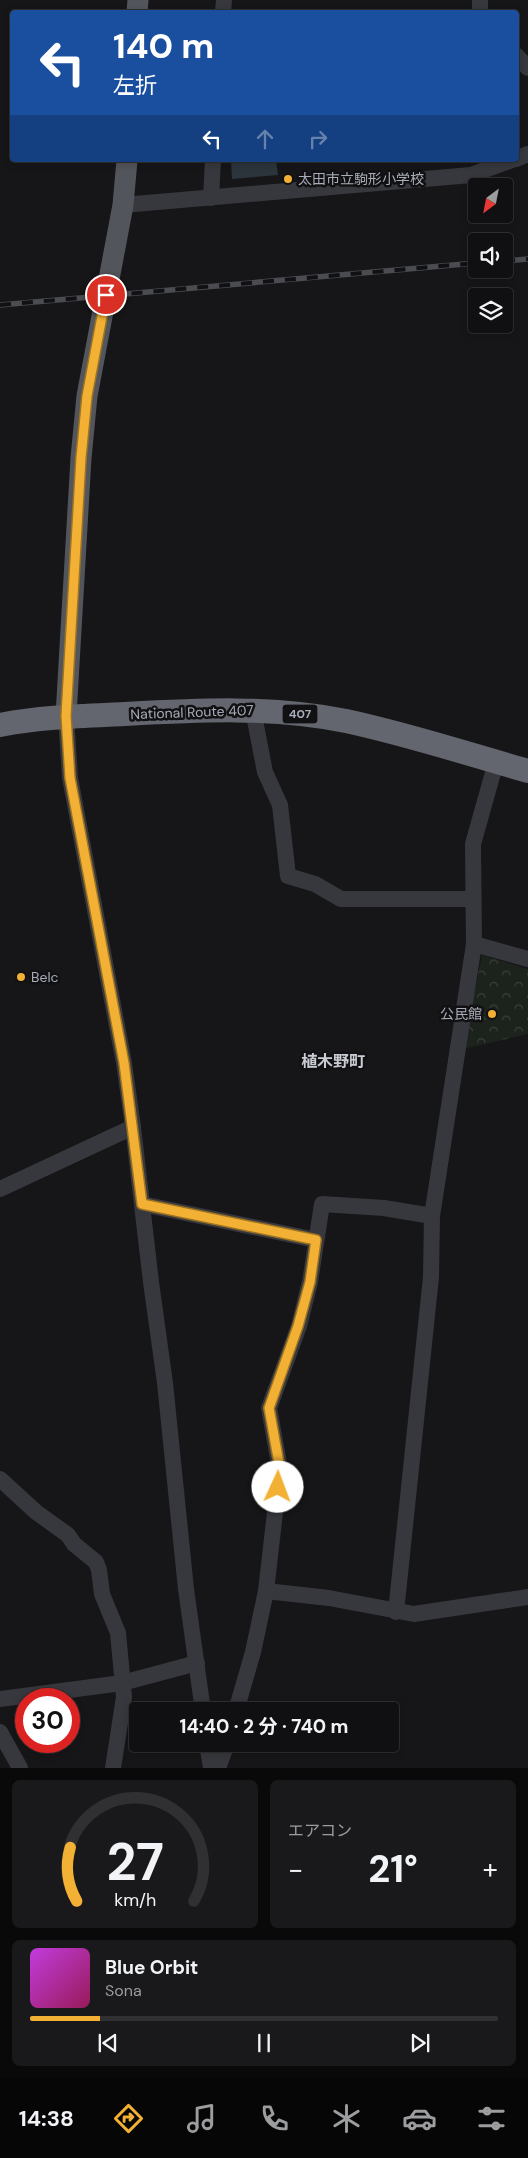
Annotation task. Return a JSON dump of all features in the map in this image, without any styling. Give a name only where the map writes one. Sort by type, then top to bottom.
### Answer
[{"type":"highway","name":"National Route 407","points":[[0,725],[66,716],[217,709],[288,712],[345,721],[528,771]]},
{"type":"main road","points":[[66,716],[79,485],[87,396],[123,205],[128,162]]},
{"type":"street","points":[[519,58],[528,68]]},
{"type":"street","points":[[211,198],[213,162]]},
{"type":"street","points":[[123,205],[211,198],[500,162]]},
{"type":"street","points":[[253,710],[265,772],[280,805],[288,876],[315,884],[341,899],[473,899]]},
{"type":"street","points":[[66,716],[70,778],[122,1053],[133,1127],[165,1383],[186,1589],[202,1702]]},
{"type":"street","points":[[396,1612],[431,1277],[432,1216],[474,944],[473,844],[496,762]]},
{"type":"street","points":[[474,944],[528,959]]},
{"type":"street","points":[[0,1189],[133,1127]]},
{"type":"street","points":[[142,1204],[316,1240]]},
{"type":"street","points":[[239,1702],[253,1652],[266,1591],[280,1469],[269,1408],[298,1326],[310,1282],[322,1204],[384,1208],[432,1216]]},
{"type":"street","points":[[0,1479],[36,1512],[68,1534],[74,1544],[96,1562],[102,1594],[118,1633],[124,1697],[113,1768]]},
{"type":"street","points":[[266,1591],[329,1598],[414,1614],[528,1597]]},
{"type":"street","points":[[0,1699],[122,1683],[197,1663]]},
{"type":"street","points":[[3,1743],[20,1768]]},
{"type":"street","points":[[208,1752],[211,1768]]},
{"type":"street","points":[[218,1768],[224,1752]]},
{"type":"green space","points":[[482,955],[528,969],[528,1034],[463,1049]]},
{"type":"shaded area","points":[[231,162],[276,162],[278,175],[232,179]]},
{"type":"railway","points":[[513,260],[528,259]]},
{"type":"railway","points":[[0,305],[468,264]]},
{"type":"place","name":"太田市立駒形小学校","points":[[288,179]]},
{"type":"place","name":"Belc","points":[[21,977]]},
{"type":"place","name":"公民館","points":[[492,1014]]},
{"type":"district","name":"植木野町","points":[[333,1061]]},
{"type":"route","points":[[106,295],[87,396],[81,458],[66,716],[70,778],[124,1063],[142,1204],[316,1240],[310,1282],[298,1326],[271,1397],[269,1408],[280,1469],[278,1487]]}]
